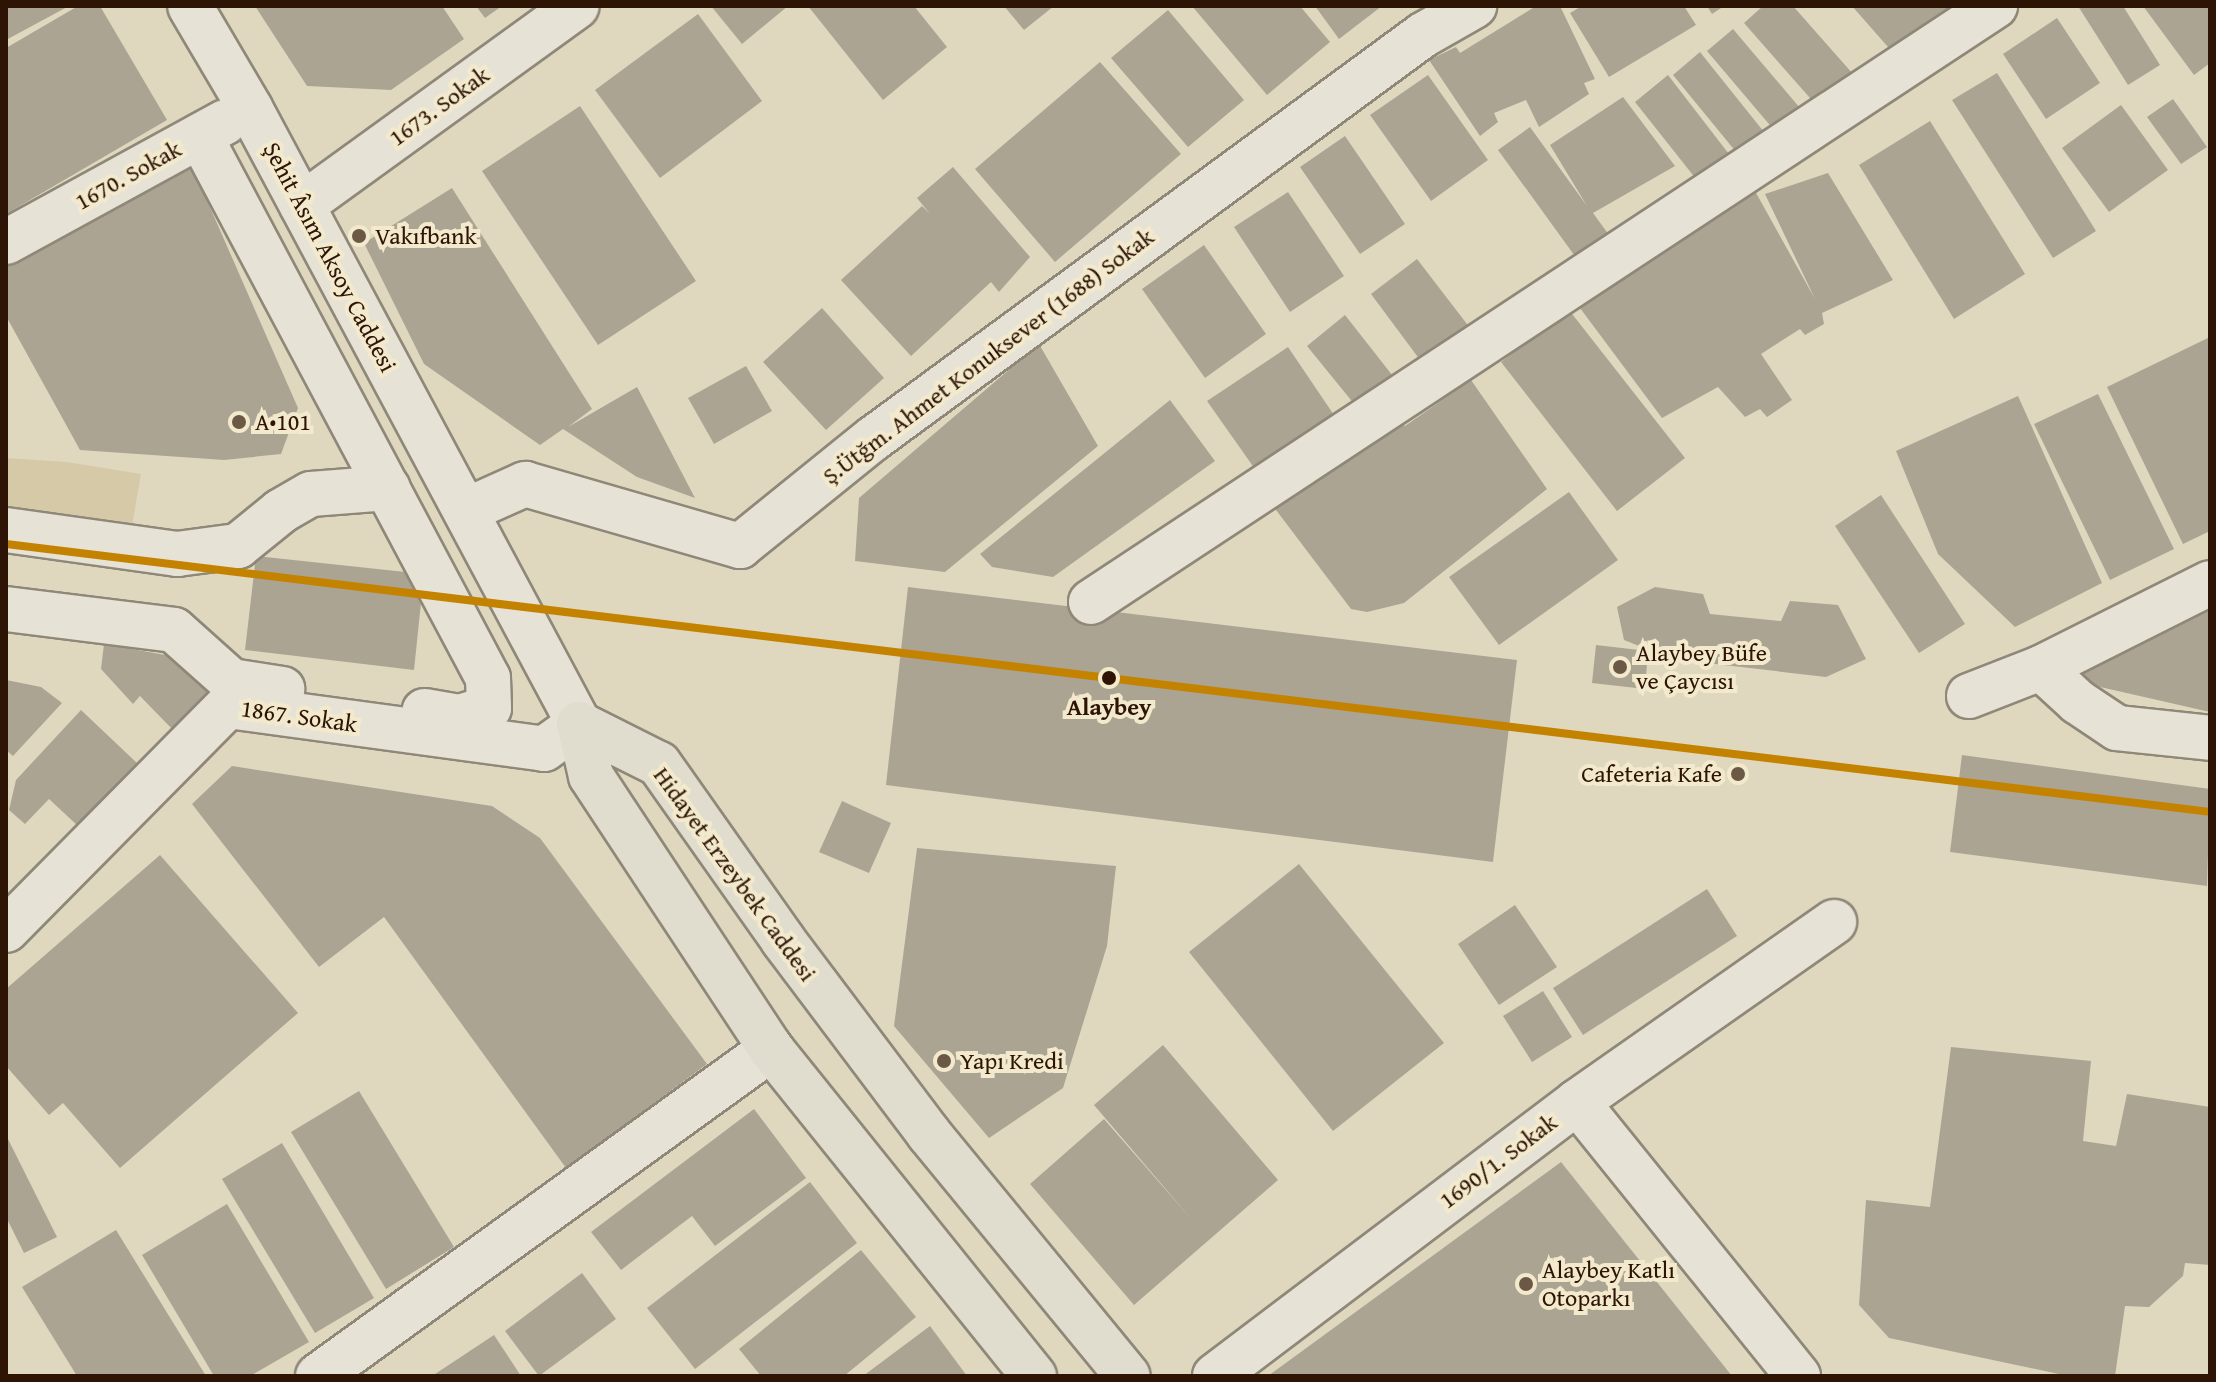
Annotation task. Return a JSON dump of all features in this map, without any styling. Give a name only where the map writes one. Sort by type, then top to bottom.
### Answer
[{"type":"main road","points":[[579,724],[591,776],[771,1049],[1034,1376]]},
{"type":"main road","name":"Hidayet Erzeybek Caddesi","points":[[579,724],[659,764],[783,940],[919,1122],[1128,1376]]},
{"type":"street","name":"Şehit Âsım Aksoy Caddesi","points":[[190,6],[250,108],[579,724]]},
{"type":"street","name":"1673. Sokak","points":[[302,205],[577,6]]},
{"type":"street","name":"Ş.Ütğm. Ahmet Konuksever (1688) Sokak","points":[[467,510],[525,484],[740,546],[874,438],[1410,44],[1474,6]]},
{"type":"street","points":[[1091,602],[1995,6]]},
{"type":"street","name":"1670. Sokak","points":[[6,242],[250,108]]},
{"type":"street","points":[[6,609],[174,630],[231,681],[459,717],[489,708],[488,678],[200,136]]},
{"type":"street","points":[[6,530],[177,554],[238,546],[281,511],[311,494],[388,488]]},
{"type":"street","points":[[1969,696],[2041,668],[2210,583]]},
{"type":"street","points":[[2041,668],[2078,702],[2117,728],[2210,738]]},
{"type":"street","name":"1867. Sokak","points":[[6,930],[228,706],[544,749],[579,724]]},
{"type":"street","points":[[1577,1102],[1834,922]]},
{"type":"street","points":[[318,1376],[771,1049]]},
{"type":"street","name":"1690/1. Sokak","points":[[1215,1376],[1577,1102],[1798,1376]]},
{"type":"shaded area","points":[[6,458],[67,462],[141,474],[132,526],[6,522]]},
{"type":"building","points":[[6,6],[69,6],[6,40]]},
{"type":"building","points":[[78,6],[100,6],[167,120],[6,214],[6,48]]},
{"type":"building","points":[[255,6],[442,6],[464,39],[391,90],[307,86]]},
{"type":"building","points":[[476,6],[502,6],[485,18]]},
{"type":"building","points":[[711,6],[788,6],[742,44]]},
{"type":"building","points":[[808,6],[914,6],[947,47],[883,100]]},
{"type":"building","points":[[1004,6],[1054,6],[1024,30]]},
{"type":"building","points":[[1192,6],[1300,6],[1330,42],[1267,95]]},
{"type":"building","points":[[1315,6],[1382,6],[1339,39]]},
{"type":"building","points":[[1536,6],[1560,6],[1595,79],[1584,83],[1589,94],[1539,127],[1526,100],[1494,113],[1498,122],[1480,136],[1429,60],[1456,47],[1460,53]]},
{"type":"building","points":[[1582,6],[1684,6],[1696,25],[1609,77],[1570,13]]},
{"type":"building","points":[[1707,6],[1724,6],[1712,14]]},
{"type":"building","points":[[1763,6],[1793,6],[1853,74],[1817,106],[1744,23]]},
{"type":"building","points":[[1852,6],[1951,6],[1895,55]]},
{"type":"building","points":[[2078,6],[2123,6],[2160,65],[2128,85]]},
{"type":"building","points":[[2143,6],[2210,6],[2210,63],[2194,75]]},
{"type":"building","points":[[1168,10],[1244,100],[1188,147],[1111,58]]},
{"type":"building","points":[[698,14],[762,101],[660,178],[595,90]]},
{"type":"building","points":[[2057,18],[2100,83],[2046,119],[2003,54]]},
{"type":"building","points":[[1733,29],[1800,108],[1774,130],[1707,51]]},
{"type":"building","points":[[1700,52],[1768,137],[1741,158],[1673,75]]},
{"type":"building","points":[[1100,62],[1181,154],[1055,262],[975,169]]},
{"type":"building","points":[[1997,73],[2096,231],[2053,258],[1952,100]]},
{"type":"building","points":[[1428,75],[1488,160],[1431,201],[1370,115]]},
{"type":"building","points":[[1668,75],[1732,158],[1700,184],[1635,102]]},
{"type":"building","points":[[1623,97],[1675,166],[1593,213],[1609,235],[1577,259],[1498,150],[1530,127],[1587,206],[1550,145]]},
{"type":"building","points":[[2173,99],[2207,147],[2181,164],[2147,117]]},
{"type":"building","points":[[2121,105],[2168,170],[2109,212],[2062,148]]},
{"type":"building","points":[[580,106],[696,281],[598,345],[482,171]]},
{"type":"building","points":[[1930,121],[2025,274],[1954,319],[1859,165]]},
{"type":"building","points":[[1345,136],[1405,224],[1360,254],[1300,167]]},
{"type":"building","points":[[191,164],[298,408],[281,454],[224,460],[80,450],[6,316],[6,263]]},
{"type":"building","points":[[953,167],[1030,257],[999,292],[991,282],[911,356],[841,280],[922,206],[930,214],[917,198]]},
{"type":"building","points":[[1828,173],[1893,280],[1822,313],[1824,324],[1805,335],[1800,329],[1761,354],[1792,400],[1767,417],[1760,409],[1745,417],[1718,387],[1662,418],[1580,308],[1755,191],[1815,299],[1765,194]]},
{"type":"building","points":[[452,188],[592,409],[568,427],[637,387],[695,498],[637,477],[563,429],[540,445],[424,364],[364,243]]},
{"type":"building","points":[[1288,192],[1344,276],[1290,312],[1234,227]]},
{"type":"building","points":[[1204,245],[1266,334],[1205,378],[1142,289]]},
{"type":"building","points":[[1417,259],[1470,328],[1423,364],[1371,294]]},
{"type":"building","points":[[822,308],[884,378],[826,430],[763,362]]},
{"type":"building","points":[[1569,310],[1685,458],[1617,511],[1501,362]]},
{"type":"building","points":[[1345,315],[1396,380],[1359,410],[1307,346]]},
{"type":"building","points":[[2210,337],[2210,531],[2183,544],[2107,387]]},
{"type":"building","points":[[1039,344],[1098,446],[945,572],[855,561],[859,498]]},
{"type":"building","points":[[1288,347],[1336,418],[1257,472],[1207,401]]},
{"type":"building","points":[[746,366],[772,411],[714,444],[688,398]]},
{"type":"building","points":[[1471,380],[1547,489],[1404,603],[1367,612],[1351,609],[1273,506],[1393,417],[1405,426]]},
{"type":"building","points":[[2098,394],[2174,549],[2110,580],[2034,424]]},
{"type":"building","points":[[2018,396],[2102,583],[2015,627],[1938,554],[1896,451]]},
{"type":"building","points":[[1170,400],[1215,461],[1053,577],[992,567],[980,554]]},
{"type":"building","points":[[1569,492],[1618,560],[1499,645],[1449,577]]},
{"type":"building","points":[[1881,495],[1965,624],[1919,653],[1835,526]]},
{"type":"building","points":[[256,556],[424,574],[414,670],[245,650]]},
{"type":"building","points":[[908,587],[1517,660],[1493,862],[886,785]]},
{"type":"building","points":[[1655,587],[1703,594],[1710,614],[1781,621],[1790,601],[1838,605],[1866,659],[1826,677],[1672,659],[1624,640],[1617,607]]},
{"type":"building","points":[[2210,606],[2210,712],[2087,684],[2079,667]]},
{"type":"building","points":[[104,644],[171,656],[221,688],[175,732],[140,696],[133,704],[101,669]]},
{"type":"building","name":"Alaybey Büfe ve Çaycısı","points":[[1596,645],[1648,651],[1645,689],[1592,683]]},
{"type":"building","points":[[6,680],[41,687],[62,703],[13,756],[6,750]]},
{"type":"building","points":[[81,710],[138,764],[78,826],[49,799],[25,824],[9,810],[16,780]]},
{"type":"building","points":[[1962,755],[2210,789],[2207,886],[1950,852]]},
{"type":"building","points":[[232,766],[492,806],[540,838],[707,1064],[566,1168],[384,917],[319,967],[192,804]]},
{"type":"building","points":[[842,801],[891,823],[869,873],[819,852]]},
{"type":"building","points":[[917,848],[1116,866],[1107,946],[1063,1088],[989,1138],[894,1026]]},
{"type":"building","points":[[160,855],[298,1013],[120,1168],[63,1103],[49,1115],[6,1066],[6,989]]},
{"type":"building","points":[[1299,864],[1444,1043],[1333,1131],[1189,952]]},
{"type":"building","points":[[1707,889],[1737,936],[1583,1035],[1553,988]]},
{"type":"building","points":[[1515,905],[1557,967],[1499,1005],[1458,944]]},
{"type":"building","points":[[1543,991],[1572,1037],[1532,1062],[1503,1016]]},
{"type":"building","points":[[1163,1045],[1278,1180],[1134,1305],[1030,1184],[1104,1119],[1193,1221],[1094,1105]]},
{"type":"building","points":[[1951,1047],[2091,1061],[2083,1141],[2116,1146],[2127,1094],[2210,1107],[2210,1265],[2185,1263],[2183,1276],[2149,1307],[2125,1306],[2115,1376],[2068,1376],[1889,1338],[1859,1305],[1866,1200],[1930,1207]]},
{"type":"building","points":[[359,1091],[454,1247],[386,1289],[291,1132]]},
{"type":"building","points":[[754,1109],[806,1178],[715,1246],[692,1216],[621,1270],[591,1232]]},
{"type":"building","points":[[6,1135],[57,1237],[24,1253],[6,1217]]},
{"type":"building","points":[[282,1143],[374,1298],[315,1333],[222,1179]]},
{"type":"building","name":"Alaybey Katlı Otoparkı","points":[[1561,1162],[1732,1376],[1268,1376]]},
{"type":"building","points":[[810,1182],[857,1243],[695,1369],[647,1308]]},
{"type":"building","points":[[227,1204],[309,1342],[250,1376],[214,1376],[142,1255]]},
{"type":"building","points":[[116,1230],[206,1376],[77,1376],[22,1287]]},
{"type":"building","points":[[861,1250],[916,1317],[844,1376],[761,1376],[739,1349]]},
{"type":"building","points":[[582,1273],[616,1319],[539,1376],[505,1331]]},
{"type":"building","points":[[930,1326],[967,1376],[863,1376]]},
{"type":"building","points":[[494,1335],[521,1376],[432,1376]]},
{"type":"transit line","points":[[6,544],[2210,812]]},
{"type":"place","name":"Vakıfbank","points":[[359,236]]},
{"type":"place","name":"A•101","points":[[239,422]]},
{"type":"place","name":"Alaybey Büfe ve Çaycısı","points":[[1620,667]]},
{"type":"place","name":"Alaybey","points":[[1109,678]]},
{"type":"place","name":"Cafeteria Kafe","points":[[1738,774]]},
{"type":"place","name":"Yapı Kredi","points":[[944,1061]]},
{"type":"place","name":"Alaybey Katlı Otoparkı","points":[[1526,1284]]}]
